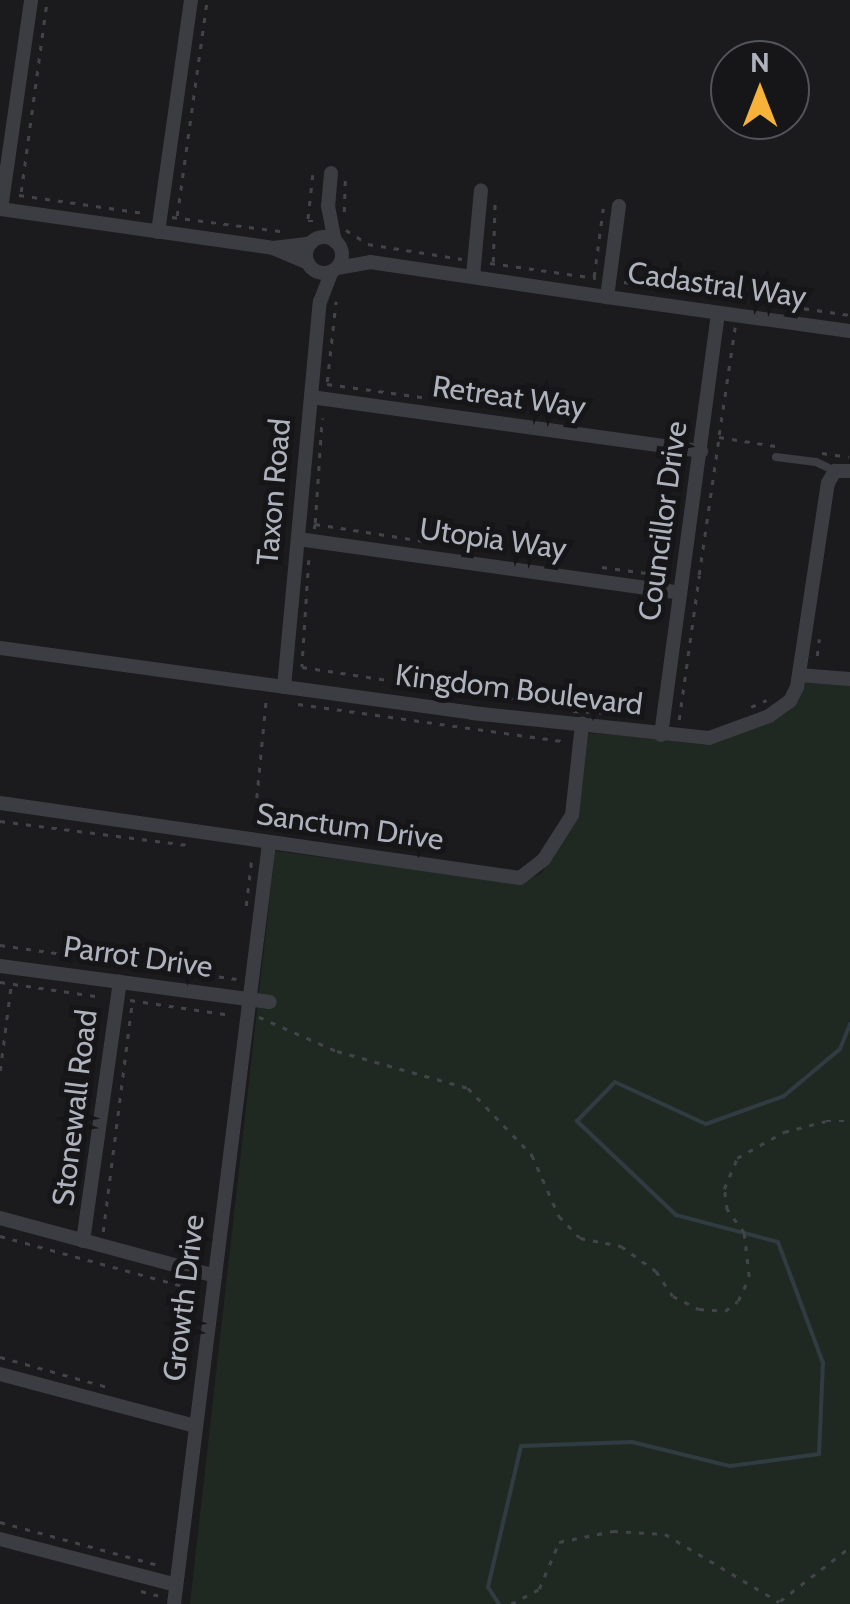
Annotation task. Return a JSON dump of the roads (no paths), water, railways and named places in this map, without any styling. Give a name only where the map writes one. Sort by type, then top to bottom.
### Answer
[{"type":"street","points":[[31,0],[1,209],[272,248],[337,243],[370,262]]},
{"type":"street","points":[[158,232],[192,0]]},
{"type":"street","points":[[320,302],[310,266],[312,242],[338,176]]},
{"type":"street","points":[[473,268],[481,190]]},
{"type":"street","points":[[320,302],[342,259],[328,206]]},
{"type":"street","name":"Cadastral Way","points":[[611,208],[607,297],[850,331]]},
{"type":"street","points":[[272,248],[310,266],[334,269],[370,262],[473,268],[607,297]]},
{"type":"street","name":"Taxon Road","points":[[284,687],[320,302]]},
{"type":"street","name":"Councillor Drive","points":[[663,728],[718,314]]},
{"type":"street","name":"Retreat Way","points":[[311,397],[701,451]]},
{"type":"street","name":"Kingdom Boulevard","points":[[0,648],[284,687],[663,728],[709,738],[769,716],[790,701],[806,676],[802,654],[828,483],[842,471]]},
{"type":"street","name":"Utopia Way","points":[[298,540],[680,593]]},
{"type":"street","points":[[806,676],[850,679]]},
{"type":"street","name":"Sanctum Drive","points":[[0,804],[262,851],[520,878],[544,859],[572,814],[576,718]]},
{"type":"street","name":"Growth Drive","points":[[174,1604],[248,1017],[262,851]]},
{"type":"street","name":"Parrot Drive","points":[[0,966],[270,1002]]},
{"type":"street","name":"Stonewall Road","points":[[83,1242],[120,982]]},
{"type":"street","points":[[0,1218],[215,1276]]},
{"type":"street","points":[[0,1374],[196,1426]]},
{"type":"street","points":[[0,1539],[176,1586]]},
{"type":"lane","name":"Kingdom Boulevard","points":[[776,457],[816,462],[842,471]]},
{"type":"waterway","points":[[499,1604],[488,1587],[521,1446],[632,1442],[730,1466],[819,1454],[823,1363],[778,1242],[676,1215],[577,1121],[615,1082],[706,1124],[784,1096],[840,1049],[850,1024]]}]
